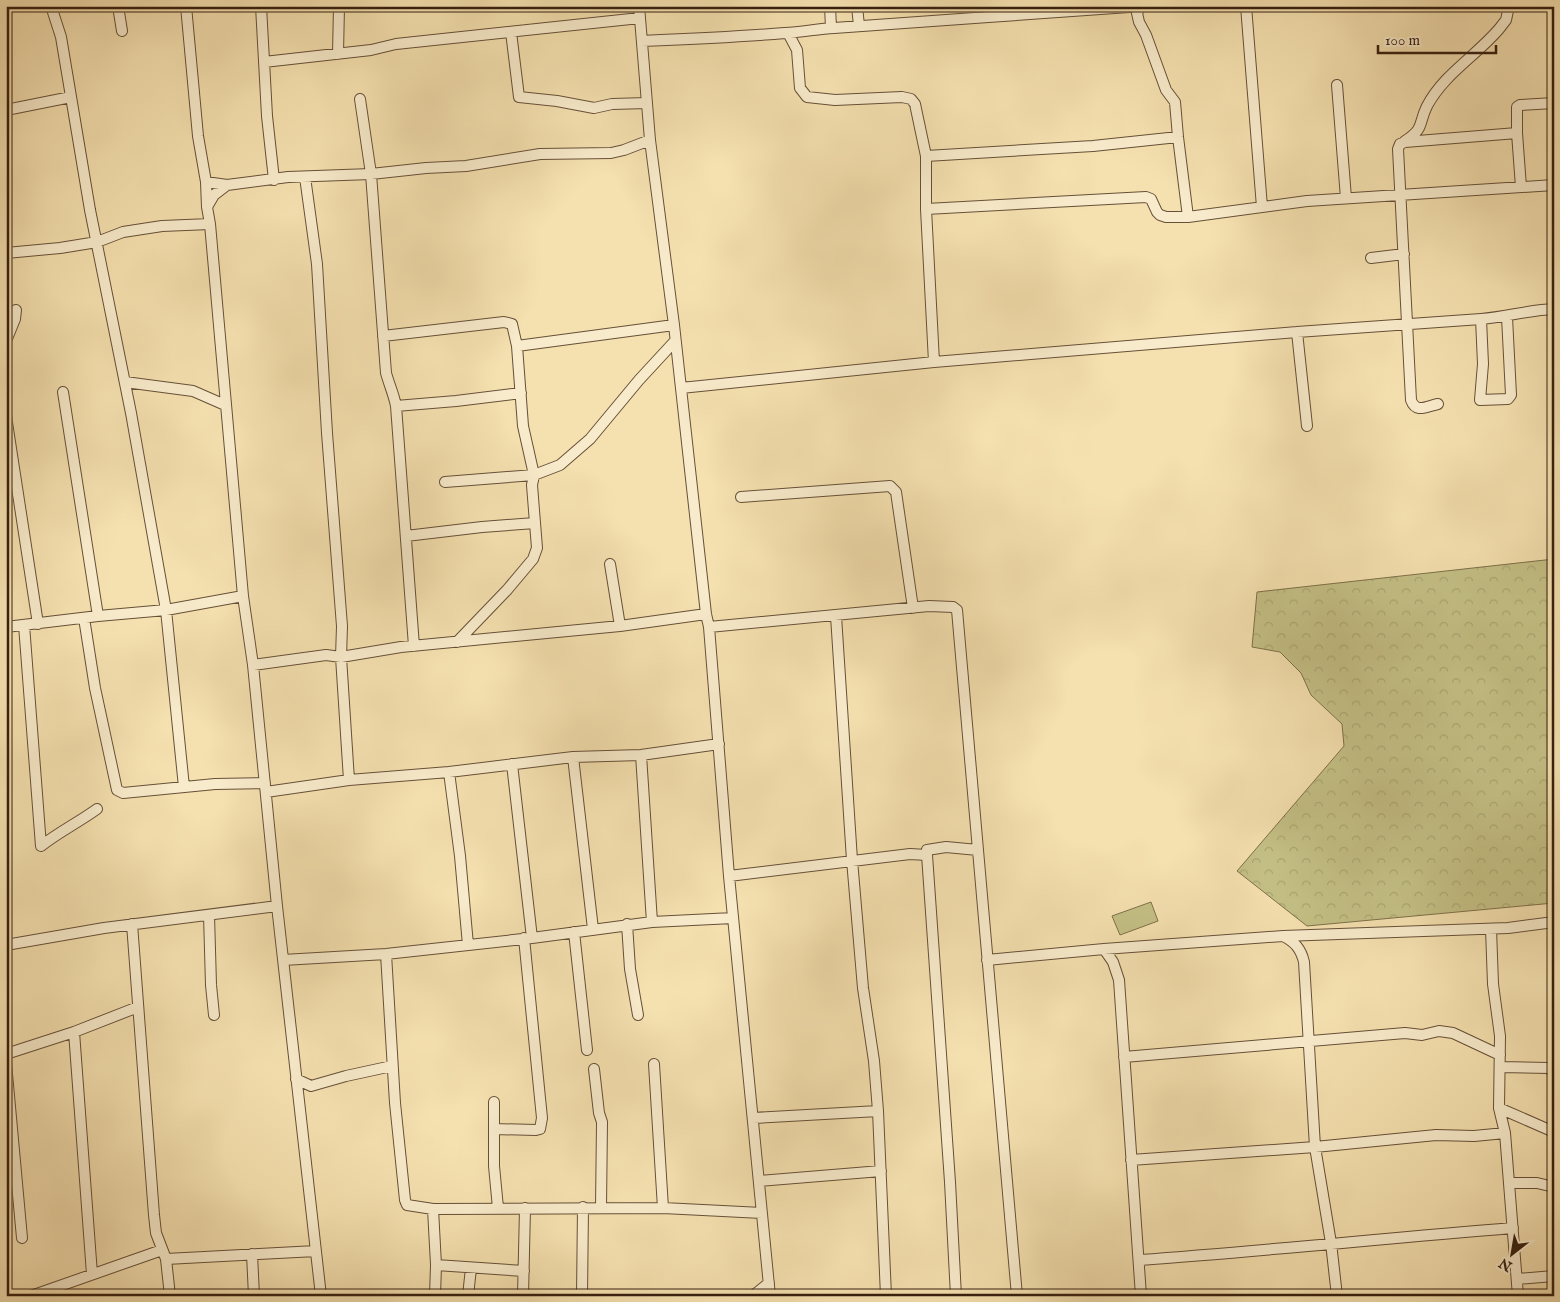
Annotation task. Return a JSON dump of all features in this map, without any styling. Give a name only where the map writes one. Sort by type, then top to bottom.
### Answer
[{"type":"street","points":[[51,6],[61,37],[90,210],[125,382],[166,610],[184,787]]},
{"type":"street","points":[[118,6],[122,31]]},
{"type":"street","points":[[186,6],[198,136],[206,182],[243,596],[253,665],[277,906],[321,1296]]},
{"type":"street","points":[[261,6],[267,116],[274,180]]},
{"type":"street","points":[[338,54],[339,6]]},
{"type":"street","points":[[639,6],[650,140],[674,325],[709,627],[729,876],[770,1296]]},
{"type":"street","points":[[830,6],[831,28]]},
{"type":"street","points":[[857,6],[859,26]]},
{"type":"street","points":[[642,40],[721,38],[831,28],[1142,6]]},
{"type":"street","points":[[1142,6],[1137,12],[1138,22],[1146,35],[1166,90],[1175,102],[1188,217]]},
{"type":"street","points":[[1246,6],[1262,207]]},
{"type":"street","points":[[1438,404],[1418,408],[1412,404],[1409,377],[1408,324],[1398,149],[1400,144],[1413,136],[1421,127],[1426,108],[1442,84],[1506,20],[1509,6]]},
{"type":"street","points":[[264,62],[371,50],[396,44],[640,18]]},
{"type":"street","points":[[511,32],[519,97],[557,101],[594,108],[612,104],[647,103]]},
{"type":"street","points":[[788,33],[796,46],[800,88],[810,98],[836,100],[896,96],[911,99],[915,104],[926,156],[926,209],[934,362]]},
{"type":"street","points":[[1337,85],[1346,198]]},
{"type":"street","points":[[6,110],[71,97]]},
{"type":"street","points":[[360,99],[371,174],[386,373],[395,397],[396,406],[414,646]]},
{"type":"street","points":[[1521,187],[1516,110],[1518,106],[1554,103]]},
{"type":"street","points":[[1405,142],[1517,133]]},
{"type":"street","points":[[926,156],[1093,146],[1178,137]]},
{"type":"street","points":[[206,182],[227,185],[305,177],[371,174],[466,166],[540,154],[611,153],[650,140]]},
{"type":"street","points":[[305,177],[317,264],[326,424],[342,626],[341,657],[349,780]]},
{"type":"street","points":[[207,207],[214,195],[227,185]]},
{"type":"street","points":[[926,209],[1146,197],[1151,199],[1160,215],[1166,217],[1188,217],[1307,201],[1554,185]]},
{"type":"street","points":[[6,253],[97,242],[123,232],[210,224]]},
{"type":"street","points":[[1371,258],[1404,254]]},
{"type":"street","points":[[680,388],[934,362],[1481,319],[1535,310],[1554,309]]},
{"type":"street","points":[[6,341],[15,319],[16,310]]},
{"type":"street","points":[[1481,319],[1483,364],[1480,400],[1508,399],[1511,395],[1507,316]]},
{"type":"street","points":[[383,336],[508,322],[514,326],[524,426],[534,475],[532,485],[537,548],[533,559],[507,590],[457,642]]},
{"type":"street","points":[[517,346],[674,325]]},
{"type":"street","points":[[1297,332],[1307,426]]},
{"type":"street","points":[[445,482],[534,475],[560,464],[572,456],[590,439],[638,380],[675,342]]},
{"type":"street","points":[[125,382],[192,391],[225,405]]},
{"type":"street","points":[[62,392],[98,616]]},
{"type":"street","points":[[396,406],[521,393]]},
{"type":"street","points":[[6,416],[38,624]]},
{"type":"street","points":[[742,497],[890,486],[896,492],[913,608]]},
{"type":"street","points":[[406,536],[535,523]]},
{"type":"street","points":[[610,564],[620,626]]},
{"type":"street","points":[[6,627],[166,610],[243,596]]},
{"type":"street","points":[[709,627],[913,608],[953,607],[958,612],[1017,1296]]},
{"type":"street","points":[[253,665],[326,655],[341,657],[414,646],[620,626],[706,614]]},
{"type":"street","points":[[836,616],[852,860],[863,988],[874,1061],[878,1112],[886,1296]]},
{"type":"street","points":[[84,618],[95,688],[116,789],[123,793],[215,784],[266,787],[448,772],[573,757],[642,755],[719,744]]},
{"type":"street","points":[[24,625],[41,846],[54,835],[85,818],[97,808]]},
{"type":"street","points":[[642,755],[652,922]]},
{"type":"street","points":[[573,757],[593,929]]},
{"type":"street","points":[[494,1129],[536,1130],[541,1125],[542,1118],[512,764]]},
{"type":"street","points":[[448,772],[460,856],[468,944]]},
{"type":"street","points":[[956,1296],[927,850],[936,848],[978,850]]},
{"type":"street","points":[[729,876],[852,860],[910,854],[927,855]]},
{"type":"street","points":[[6,945],[104,928],[277,906]]},
{"type":"street","points":[[209,915],[214,1015]]},
{"type":"street","points":[[283,960],[386,954],[528,938],[626,924],[733,918]]},
{"type":"street","points":[[987,960],[1104,949],[1283,936],[1491,929],[1554,922]]},
{"type":"street","points":[[132,924],[154,1215],[156,1233],[164,1254],[170,1296]]},
{"type":"street","points":[[626,924],[630,969],[638,1015]]},
{"type":"street","points":[[1491,929],[1493,977],[1500,1036],[1499,1108],[1505,1133],[1518,1296]]},
{"type":"street","points":[[574,932],[587,1050]]},
{"type":"street","points":[[1283,936],[1290,939],[1302,952],[1304,962],[1316,1147],[1331,1243],[1336,1296]]},
{"type":"street","points":[[1104,949],[1112,962],[1118,980],[1140,1260],[1141,1296]]},
{"type":"street","points":[[386,954],[392,1066],[405,1204],[410,1207],[433,1209],[601,1207],[762,1213]]},
{"type":"street","points":[[6,1054],[74,1032],[138,1007]]},
{"type":"street","points":[[74,1032],[92,1274]]},
{"type":"street","points":[[1124,1058],[1310,1040],[1405,1033],[1422,1035],[1444,1032],[1453,1033],[1500,1055]]},
{"type":"street","points":[[6,1063],[22,1238]]},
{"type":"street","points":[[654,1064],[664,1208]]},
{"type":"street","points":[[296,1079],[311,1086],[392,1066]]},
{"type":"street","points":[[1500,1067],[1549,1068],[1554,1073]]},
{"type":"street","points":[[594,1069],[598,1089],[599,1113],[602,1122],[601,1207]]},
{"type":"street","points":[[494,1102],[494,1166],[498,1208]]},
{"type":"street","points":[[1499,1108],[1554,1132]]},
{"type":"street","points":[[752,1118],[878,1112]]},
{"type":"street","points":[[1132,1160],[1316,1147],[1436,1135],[1474,1136],[1505,1133]]},
{"type":"street","points":[[759,1181],[881,1171]]},
{"type":"street","points":[[1510,1183],[1537,1183],[1554,1187]]},
{"type":"street","points":[[582,1296],[583,1207]]},
{"type":"street","points":[[523,1296],[526,1208]]},
{"type":"street","points":[[433,1209],[436,1265],[435,1296]]},
{"type":"street","points":[[1140,1260],[1252,1252],[1331,1243],[1513,1228]]},
{"type":"street","points":[[31,1296],[92,1274],[164,1254],[252,1254],[316,1251]]},
{"type":"street","points":[[252,1254],[254,1296]]},
{"type":"street","points":[[436,1265],[524,1271]]},
{"type":"street","points":[[468,1296],[471,1268]]},
{"type":"street","points":[[1517,1279],[1554,1276]]},
{"type":"street","points":[[753,1296],[769,1283]]},
{"type":"green space","points":[[1554,559],[1554,903],[1307,926],[1237,871],[1344,746],[1342,724],[1311,695],[1301,673],[1280,652],[1252,647],[1257,592]]},
{"type":"green space","points":[[1151,902],[1158,921],[1120,935],[1112,916]]}]
